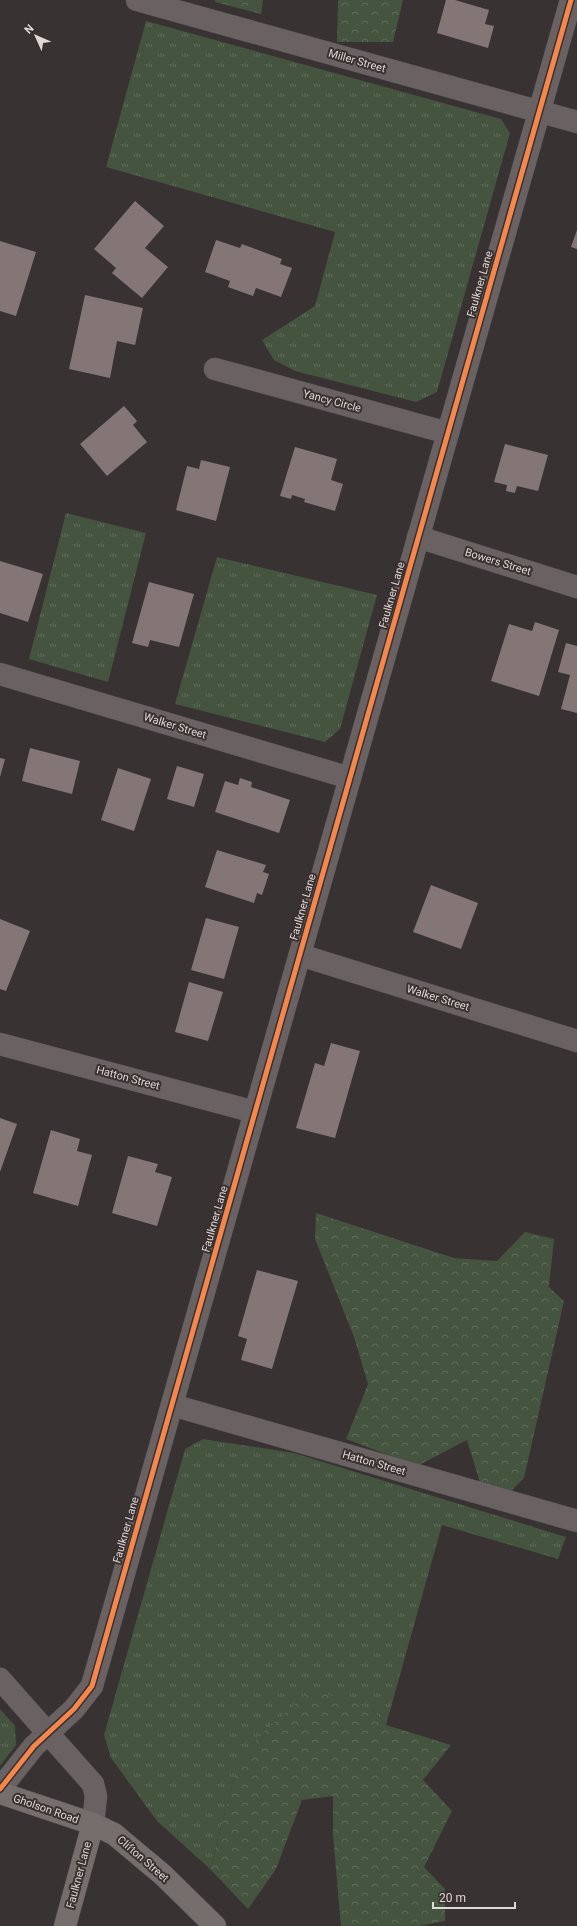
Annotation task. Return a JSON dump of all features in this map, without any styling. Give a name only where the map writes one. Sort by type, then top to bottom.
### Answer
[{"type":"main road","name":"Gholson Road","points":[[0,1793],[93,1824]]},
{"type":"main road","name":"Faulkner Lane","points":[[65,1926],[93,1824]]},
{"type":"main road","name":"Clifton Street","points":[[93,1824],[114,1834],[137,1851],[215,1926]]},
{"type":"street","name":"Miller Street","points":[[138,0],[577,122]]},
{"type":"street","name":"Faulkner Lane","points":[[0,1789],[34,1746],[74,1709],[92,1686],[571,0]]},
{"type":"street","name":"Yancy Circle","points":[[215,369],[448,433]]},
{"type":"street","name":"Bowers Street","points":[[418,537],[577,587]]},
{"type":"street","name":"Walker Street","points":[[0,674],[350,778]]},
{"type":"street","name":"Walker Street","points":[[300,955],[577,1041]]},
{"type":"street","name":"Hatton Street","points":[[0,1044],[255,1112]]},
{"type":"street","name":"Hatton Street","points":[[172,1405],[577,1521]]},
{"type":"street","points":[[0,1679],[93,1784],[96,1796],[93,1824]]},
{"type":"green space","points":[[215,0],[263,0],[261,14],[215,2]]},
{"type":"green space","points":[[338,0],[403,0],[393,42],[337,42]]},
{"type":"green space","points":[[146,21],[501,119],[510,133],[437,392],[416,402],[295,371],[274,360],[262,340],[315,306],[335,232],[106,167]]},
{"type":"green space","points":[[66,513],[146,533],[108,682],[29,659]]},
{"type":"green space","points":[[217,557],[377,595],[340,729],[325,742],[175,704]]},
{"type":"green space","points":[[316,1213],[454,1258],[497,1261],[525,1232],[554,1239],[549,1287],[564,1301],[524,1478],[511,1491],[481,1486],[467,1440],[417,1466],[346,1439],[368,1384],[354,1337],[315,1239]]},
{"type":"green space","points":[[203,1439],[294,1453],[566,1537],[558,1559],[442,1525],[386,1725],[372,1709],[234,1778],[210,1869],[157,1821],[111,1758],[104,1735],[185,1449]]},
{"type":"green space","points":[[312,1689],[372,1709],[386,1725],[451,1745],[423,1780],[452,1811],[424,1867],[445,1889],[445,1921],[419,1926],[341,1926],[333,1836],[333,1796],[302,1800],[276,1869],[248,1909],[210,1869],[234,1778],[258,1737]]},
{"type":"green space","points":[[0,1709],[15,1726],[16,1745],[0,1766]]},
{"type":"building","points":[[446,0],[455,0],[489,10],[485,24],[494,26],[488,48],[437,33]]},
{"type":"building","points":[[135,201],[164,226],[145,248],[168,267],[142,298],[112,273],[116,268],[94,249]]},
{"type":"building","points":[[577,230],[577,249],[571,247]]},
{"type":"building","points":[[216,240],[240,248],[242,244],[282,259],[280,264],[292,268],[281,297],[256,288],[253,296],[228,287],[230,281],[205,272]]},
{"type":"building","points":[[0,241],[36,252],[16,316],[0,311]]},
{"type":"building","points":[[85,295],[143,308],[135,345],[117,341],[110,378],[69,369]]},
{"type":"building","points":[[124,406],[137,421],[133,425],[147,442],[107,476],[80,444]]},
{"type":"building","points":[[505,444],[548,455],[538,491],[517,486],[515,493],[506,491],[507,485],[494,482]]},
{"type":"building","points":[[295,447],[337,459],[331,480],[343,484],[335,511],[304,502],[305,499],[292,495],[291,499],[280,496]]},
{"type":"building","points":[[201,460],[230,467],[216,521],[176,510],[187,466],[199,469]]},
{"type":"building","points":[[0,561],[43,574],[28,622],[0,613]]},
{"type":"building","points":[[149,582],[194,594],[179,647],[150,640],[148,647],[132,643]]},
{"type":"building","points":[[535,622],[559,630],[539,696],[491,681],[509,624],[532,631]]},
{"type":"building","points":[[566,643],[577,646],[577,713],[561,709],[570,675],[558,672]]},
{"type":"building","points":[[30,748],[80,761],[72,794],[22,781]]},
{"type":"building","points":[[0,758],[5,759],[0,777]]},
{"type":"building","points":[[177,766],[204,774],[194,807],[167,799]]},
{"type":"building","points":[[118,768],[151,779],[134,831],[101,820]]},
{"type":"building","points":[[240,778],[252,782],[251,787],[290,800],[279,833],[215,812],[225,781],[238,785]]},
{"type":"building","points":[[217,850],[266,865],[263,872],[269,874],[262,895],[257,893],[254,903],[205,887]]},
{"type":"building","points":[[431,885],[478,903],[461,949],[413,932]]},
{"type":"building","points":[[206,918],[239,927],[224,979],[191,970]]},
{"type":"building","points":[[0,919],[30,931],[6,991],[0,989]]},
{"type":"building","points":[[189,982],[223,992],[208,1041],[175,1032]]},
{"type":"building","points":[[331,1043],[360,1051],[335,1138],[296,1128],[315,1063],[324,1066]]},
{"type":"building","points":[[0,1118],[17,1124],[0,1172]]},
{"type":"building","points":[[51,1130],[80,1139],[77,1151],[92,1155],[78,1206],[33,1193]]},
{"type":"building","points":[[128,1156],[158,1164],[155,1172],[172,1177],[157,1226],[112,1213]]},
{"type":"building","points":[[257,1270],[298,1281],[272,1369],[241,1360],[247,1339],[238,1336]]},
{"type":"cycle path","points":[[0,1789],[34,1746],[74,1709],[92,1686],[571,0]]}]
